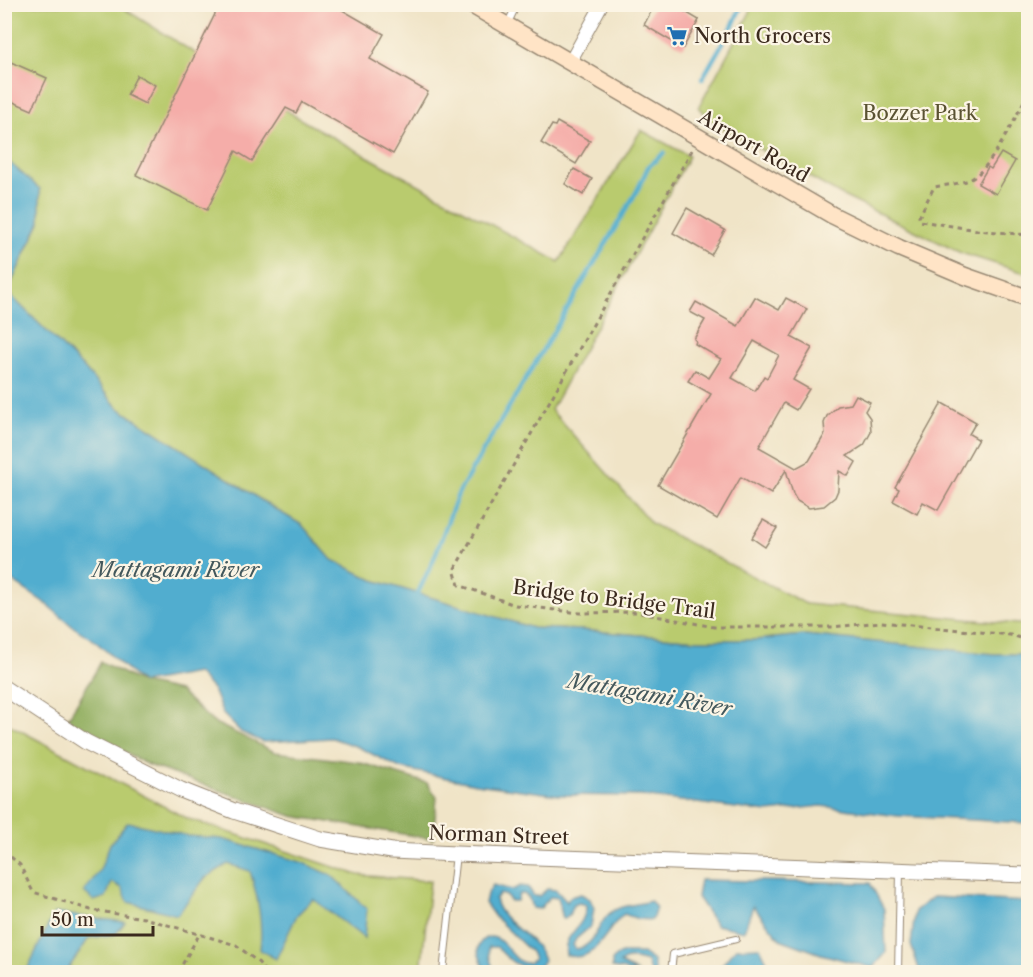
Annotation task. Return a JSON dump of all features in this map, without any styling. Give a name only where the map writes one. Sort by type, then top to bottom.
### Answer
[{"type":"main road","name":"Airport Road","points":[[470,4],[832,215],[890,244],[965,276],[1029,298]]},
{"type":"street","points":[[570,62],[602,4]]},
{"type":"street","name":"Norman Street","points":[[4,688],[86,742],[181,790],[234,811],[320,838],[392,851],[456,855],[1029,875]]},
{"type":"lane","points":[[506,25],[517,4]]},
{"type":"lane","points":[[443,972],[456,855]]},
{"type":"lane","points":[[898,972],[900,870]]},
{"type":"lane","points":[[671,972],[673,954],[736,939]]},
{"type":"path","points":[[1029,94],[991,159],[978,174],[969,180],[934,187],[919,217],[920,221],[1029,235]]},
{"type":"path","name":"Bridge to Bridge Trail","points":[[699,138],[453,570],[459,585],[515,605],[580,613],[635,612],[714,627],[833,627],[881,622],[1010,635],[1029,640]]},
{"type":"path","points":[[4,850],[20,864],[33,892],[91,910],[144,918],[236,945],[259,963],[265,972]]},
{"type":"path","points":[[178,972],[200,935]]},
{"type":"green space","points":[[5,5],[118,5],[305,122],[559,262],[641,130],[689,156],[551,410],[652,524],[806,604],[1028,625],[1028,654],[994,654],[805,635],[755,640],[698,640],[533,628],[373,580],[332,560],[302,525],[118,408],[83,367],[7,292],[40,222],[40,189],[9,163],[5,170]]},
{"type":"green space","name":"Bozzer Park","points":[[754,5],[1028,5],[1028,274],[961,253],[843,196],[712,122],[699,107]]},
{"type":"green space","points":[[101,662],[142,683],[179,691],[213,722],[275,752],[358,762],[427,783],[437,797],[433,839],[292,816],[148,765],[67,720]]},
{"type":"green space","points":[[4,722],[186,818],[358,875],[430,881],[421,972],[5,972]]},
{"type":"water","name":"Mattagami River","points":[[9,162],[40,189],[40,222],[7,292],[83,367],[118,408],[302,525],[332,560],[373,580],[533,628],[698,640],[755,640],[805,635],[994,654],[1028,654],[1028,823],[898,816],[821,806],[768,812],[641,796],[559,795],[476,784],[400,768],[358,747],[332,738],[263,742],[241,732],[223,714],[213,690],[197,673],[142,683],[96,642],[5,576],[4,170]]},
{"type":"water","points":[[128,822],[189,836],[222,839],[301,862],[331,875],[367,909],[364,938],[313,899],[297,915],[276,959],[260,950],[259,910],[250,871],[228,864],[205,878],[177,915],[128,902],[122,888],[112,882],[106,897],[94,901],[84,892],[100,870],[110,844]]},
{"type":"water","points":[[700,880],[870,883],[884,909],[886,953],[873,968],[821,954],[780,939],[753,906],[744,931],[716,925],[697,897]]},
{"type":"water","points":[[493,885],[512,890],[520,886],[528,887],[534,896],[539,896],[547,889],[556,890],[567,902],[570,897],[581,894],[590,899],[594,908],[591,926],[576,939],[573,945],[576,949],[591,940],[611,912],[651,901],[656,908],[652,920],[638,919],[624,914],[593,950],[576,957],[566,955],[567,941],[582,920],[586,905],[579,903],[573,905],[569,915],[563,919],[558,898],[550,897],[540,909],[532,908],[529,898],[524,894],[519,894],[517,901],[510,901],[507,896],[500,894],[495,899],[498,908],[510,923],[533,943],[544,960],[538,969],[525,968],[510,960],[497,947],[489,947],[493,970],[474,972],[483,967],[478,949],[486,938],[496,938],[522,962],[529,963],[534,959],[531,952],[495,917],[485,903],[487,894]]},
{"type":"water","points":[[933,897],[1028,902],[1028,972],[920,972],[911,945],[915,911]]},
{"type":"water","points":[[54,913],[125,922],[116,934],[89,938],[66,972],[26,972]]},
{"type":"water","points":[[760,947],[772,972],[716,972],[736,948]]},
{"type":"water","points":[[621,953],[643,953],[653,961],[655,972],[650,972],[647,962],[633,959],[626,959],[620,963],[636,972],[612,968],[612,960]]},
{"type":"building","points":[[220,4],[332,4],[384,34],[370,59],[428,92],[393,154],[302,102],[296,113],[286,108],[252,161],[236,151],[207,210],[136,175]]},
{"type":"building","name":"North Grocers","points":[[655,4],[672,4],[699,20],[683,48],[644,25]]},
{"type":"building","points":[[4,59],[47,78],[32,110],[4,98]]},
{"type":"building","points":[[137,75],[155,85],[145,104],[127,95]]},
{"type":"building","points":[[557,122],[590,141],[576,164],[541,143],[552,125],[555,126]]},
{"type":"building","points":[[1001,153],[1015,161],[996,194],[978,184],[988,167],[991,169]]},
{"type":"building","points":[[574,169],[592,179],[583,195],[565,184]]},
{"type":"building","points":[[687,208],[725,230],[711,255],[673,233]]},
{"type":"building","points":[[755,297],[779,310],[786,298],[807,309],[791,337],[812,348],[793,380],[809,389],[796,410],[784,403],[759,447],[796,468],[809,461],[825,434],[824,423],[827,416],[838,406],[851,404],[856,395],[870,402],[865,411],[870,418],[871,432],[864,445],[847,456],[856,462],[848,476],[839,471],[838,490],[835,497],[824,506],[809,508],[797,501],[786,470],[771,494],[741,477],[717,519],[658,485],[711,394],[688,381],[695,370],[709,378],[721,359],[695,344],[694,339],[705,320],[690,312],[696,302],[738,326]],"holes":[[[754,341],[779,355],[767,378],[764,376],[755,391],[732,378]]]},
{"type":"building","points":[[942,403],[976,422],[969,434],[978,439],[938,510],[923,502],[917,514],[893,501],[899,489],[895,487]]},
{"type":"building","points":[[763,520],[777,528],[765,547],[752,538]]},
{"type":"waterway","points":[[702,79],[733,25],[742,4]]},
{"type":"waterway","points":[[415,599],[433,561],[458,494],[637,191],[648,167],[664,153]]},
{"type":"place","name":"North Grocers","points":[[677,36]]}]
